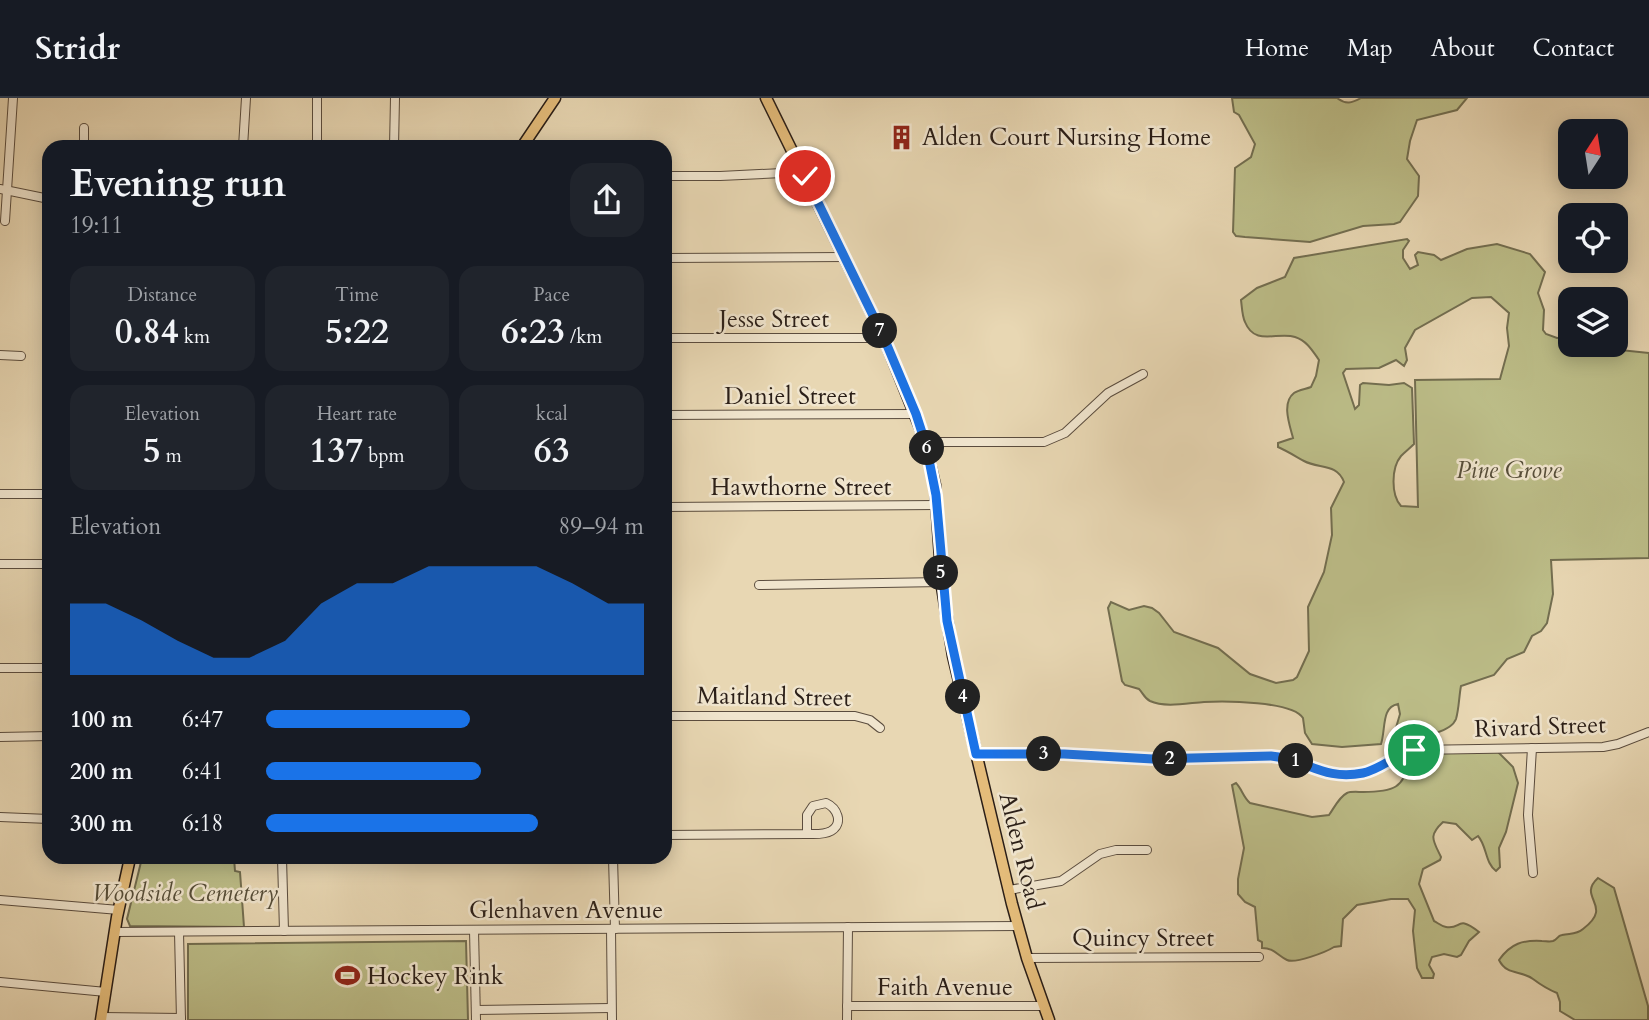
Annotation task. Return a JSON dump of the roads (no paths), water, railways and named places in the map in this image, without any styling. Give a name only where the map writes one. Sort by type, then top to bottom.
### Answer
[{"type":"main road","points":[[527,140],[555,98]]},
{"type":"main road","name":"Alden Road","points":[[766,98],[884,338],[925,442],[937,505],[942,582],[952,649],[1018,926],[1049,1020]]},
{"type":"main road","points":[[101,1019],[129,864]]},
{"type":"street","points":[[5,221],[4,190],[13,98]]},
{"type":"street","points":[[243,140],[246,98]]},
{"type":"street","points":[[317,98],[317,140]]},
{"type":"street","points":[[394,140],[395,98]]},
{"type":"street","points":[[84,128],[84,140]]},
{"type":"street","points":[[672,176],[803,172]]},
{"type":"street","points":[[4,190],[42,198]]},
{"type":"street","points":[[672,258],[845,257]]},
{"type":"street","name":"Jesse Street","points":[[672,338],[884,338]]},
{"type":"street","points":[[0,355],[21,356]]},
{"type":"street","points":[[925,442],[1044,442],[1066,432],[1108,393],[1143,374]]},
{"type":"street","name":"Daniel Street","points":[[672,415],[916,414]]},
{"type":"street","points":[[0,494],[42,494]]},
{"type":"street","name":"Hawthorne Street","points":[[672,507],[937,505]]},
{"type":"street","points":[[0,564],[42,564]]},
{"type":"street","points":[[759,585],[942,582]]},
{"type":"street","points":[[0,668],[42,668]]},
{"type":"street","name":"Maitland Street","points":[[672,716],[855,716],[870,720],[880,728]]},
{"type":"street","name":"Rivard Street","points":[[976,754],[1064,754],[1153,759],[1271,756],[1287,758],[1320,772],[1341,774],[1367,772],[1396,755],[1414,750],[1603,747],[1649,732]]},
{"type":"street","points":[[0,737],[42,736]]},
{"type":"street","points":[[1532,748],[1528,815],[1533,873]]},
{"type":"street","points":[[672,835],[807,834],[826,833],[834,828],[838,817],[832,806],[819,803],[810,809],[807,815],[807,834]]},
{"type":"street","points":[[0,817],[42,819]]},
{"type":"street","points":[[1009,890],[1061,881],[1100,854],[1116,850],[1147,850]]},
{"type":"street","points":[[282,864],[284,931]]},
{"type":"street","points":[[611,1020],[613,864]]},
{"type":"street","points":[[0,900],[119,910]]},
{"type":"street","name":"Glenhaven Avenue","points":[[115,932],[1018,926]]},
{"type":"street","points":[[847,1020],[848,928]]},
{"type":"street","points":[[474,930],[476,1020]]},
{"type":"street","points":[[101,1019],[181,1019],[179,932]]},
{"type":"street","name":"Quincy Street","points":[[1027,958],[1259,957]]},
{"type":"street","points":[[0,982],[106,992]]},
{"type":"street","name":"Faith Avenue","points":[[847,1006],[1044,1006]]},
{"type":"street","points":[[476,1010],[611,1008]]},
{"type":"place","name":"Alden Court Nursing Home","points":[[902,137]]},
{"type":"place","name":"Hockey Rink","points":[[347,976]]},
{"type":"park label","name":"Pine Grove","points":[[1509,470]]},
{"type":"park label","name":"Woodside Cemetery","points":[[185,893]]}]
